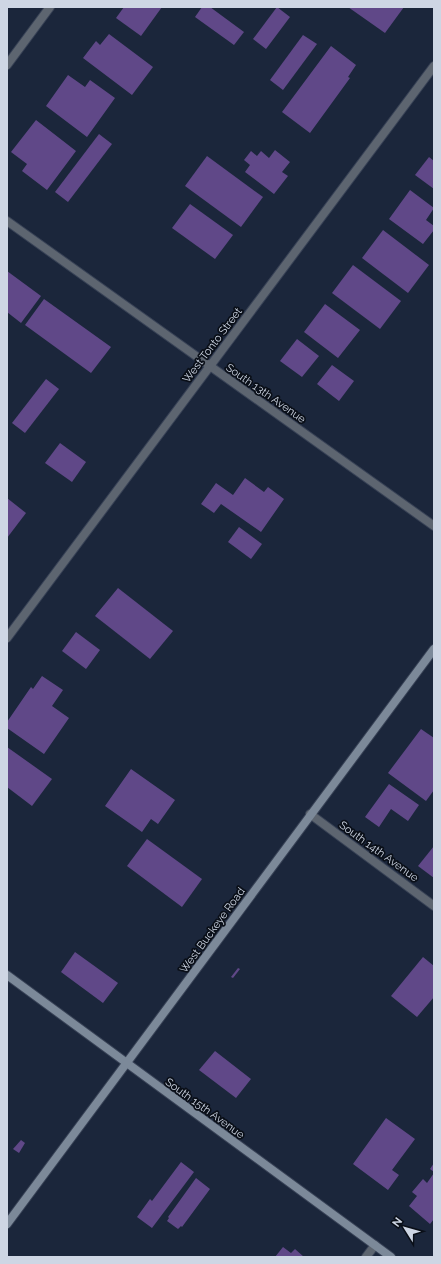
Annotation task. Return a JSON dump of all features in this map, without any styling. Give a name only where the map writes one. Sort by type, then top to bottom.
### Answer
[{"type":"main road","name":"West Buckeye Road","points":[[7,1224],[434,649]]},
{"type":"main road","name":"South 15th Avenue","points":[[7,975],[391,1257]]},
{"type":"street","points":[[7,65],[50,7]]},
{"type":"street","name":"West Tonto Street","points":[[7,638],[434,66]]},
{"type":"street","name":"South 13th Avenue","points":[[7,222],[434,526]]},
{"type":"street","name":"South 14th Avenue","points":[[310,814],[434,906]]},
{"type":"street","points":[[366,1257],[375,1245]]},
{"type":"building","points":[[124,7],[162,7],[141,36],[116,18]]},
{"type":"building","points":[[202,7],[210,7],[244,32],[234,45],[195,17]]},
{"type":"building","points":[[277,7],[290,17],[266,49],[253,39]]},
{"type":"building","points":[[348,7],[404,7],[385,33]]},
{"type":"building","points":[[109,34],[153,67],[132,95],[83,58],[96,41],[100,45]]},
{"type":"building","points":[[303,35],[317,44],[283,90],[270,80]]},
{"type":"building","points":[[331,46],[356,65],[348,77],[350,78],[310,133],[282,112]]},
{"type":"building","points":[[68,75],[85,87],[90,80],[115,98],[87,137],[46,106]]},
{"type":"building","points":[[36,120],[76,151],[47,190],[22,171],[27,164],[11,152]]},
{"type":"building","points":[[99,134],[112,144],[68,202],[55,192]]},
{"type":"building","points":[[275,150],[290,162],[282,172],[288,176],[274,194],[245,172],[250,165],[244,160],[251,151],[257,156],[261,151],[269,158]]},
{"type":"building","points":[[207,156],[263,197],[241,227],[185,186]]},
{"type":"building","points":[[429,157],[434,161],[434,189],[415,175]]},
{"type":"building","points":[[410,190],[434,208],[426,220],[434,226],[434,230],[423,244],[389,219]]},
{"type":"building","points":[[190,204],[233,235],[215,259],[172,228]]},
{"type":"building","points":[[383,230],[429,265],[408,293],[362,258]]},
{"type":"building","points":[[353,265],[401,301],[380,329],[332,293]]},
{"type":"building","points":[[7,271],[41,296],[21,323],[7,312]]},
{"type":"building","points":[[44,299],[111,347],[91,373],[25,325]]},
{"type":"building","points":[[325,304],[360,330],[338,358],[304,332]]},
{"type":"building","points":[[297,339],[319,356],[302,377],[280,361]]},
{"type":"building","points":[[332,365],[354,381],[339,401],[317,384]]},
{"type":"building","points":[[46,379],[59,389],[25,433],[12,423]]},
{"type":"building","points":[[60,443],[86,462],[72,482],[45,463]]},
{"type":"building","points":[[245,478],[264,492],[268,487],[284,499],[261,532],[221,504],[214,513],[201,504],[216,483],[233,495]]},
{"type":"building","points":[[7,498],[26,513],[7,538]]},
{"type":"building","points":[[239,527],[262,544],[251,559],[228,542]]},
{"type":"building","points":[[118,588],[173,631],[150,659],[95,616]]},
{"type":"building","points":[[76,632],[100,650],[86,669],[62,651]]},
{"type":"building","points":[[42,676],[63,690],[52,706],[69,718],[44,754],[7,728],[7,722],[31,687],[33,689]]},
{"type":"building","points":[[421,729],[434,738],[434,790],[426,801],[388,773]]},
{"type":"building","points":[[7,747],[52,779],[32,806],[7,787]]},
{"type":"building","points":[[131,769],[175,800],[158,824],[151,819],[142,832],[105,806]]},
{"type":"building","points":[[389,784],[419,805],[408,821],[391,809],[379,827],[365,817]]},
{"type":"building","points":[[147,839],[202,879],[182,907],[127,866]]},
{"type":"building","points":[[434,846],[434,878],[418,866]]},
{"type":"building","points":[[75,952],[118,983],[103,1003],[61,972]]},
{"type":"building","points":[[423,957],[434,966],[434,997],[417,1017],[391,996]]},
{"type":"building","points":[[238,968],[240,969],[233,978],[231,977]]},
{"type":"building","points":[[215,1051],[251,1079],[236,1098],[199,1070]]},
{"type":"building","points":[[386,1118],[415,1139],[392,1170],[399,1175],[388,1190],[353,1164]]},
{"type":"building","points":[[21,1140],[25,1143],[19,1153],[13,1149]]},
{"type":"building","points":[[181,1162],[194,1172],[152,1228],[137,1217],[150,1199],[152,1201]]},
{"type":"building","points":[[434,1163],[434,1172],[430,1169]]},
{"type":"building","points":[[434,1173],[434,1219],[430,1224],[409,1206],[417,1196],[412,1192],[423,1179],[427,1183]]},
{"type":"building","points":[[196,1178],[210,1189],[182,1227],[181,1226],[178,1229],[167,1221],[169,1218],[168,1217]]},
{"type":"building","points":[[283,1247],[291,1253],[295,1249],[304,1257],[275,1257]]}]
